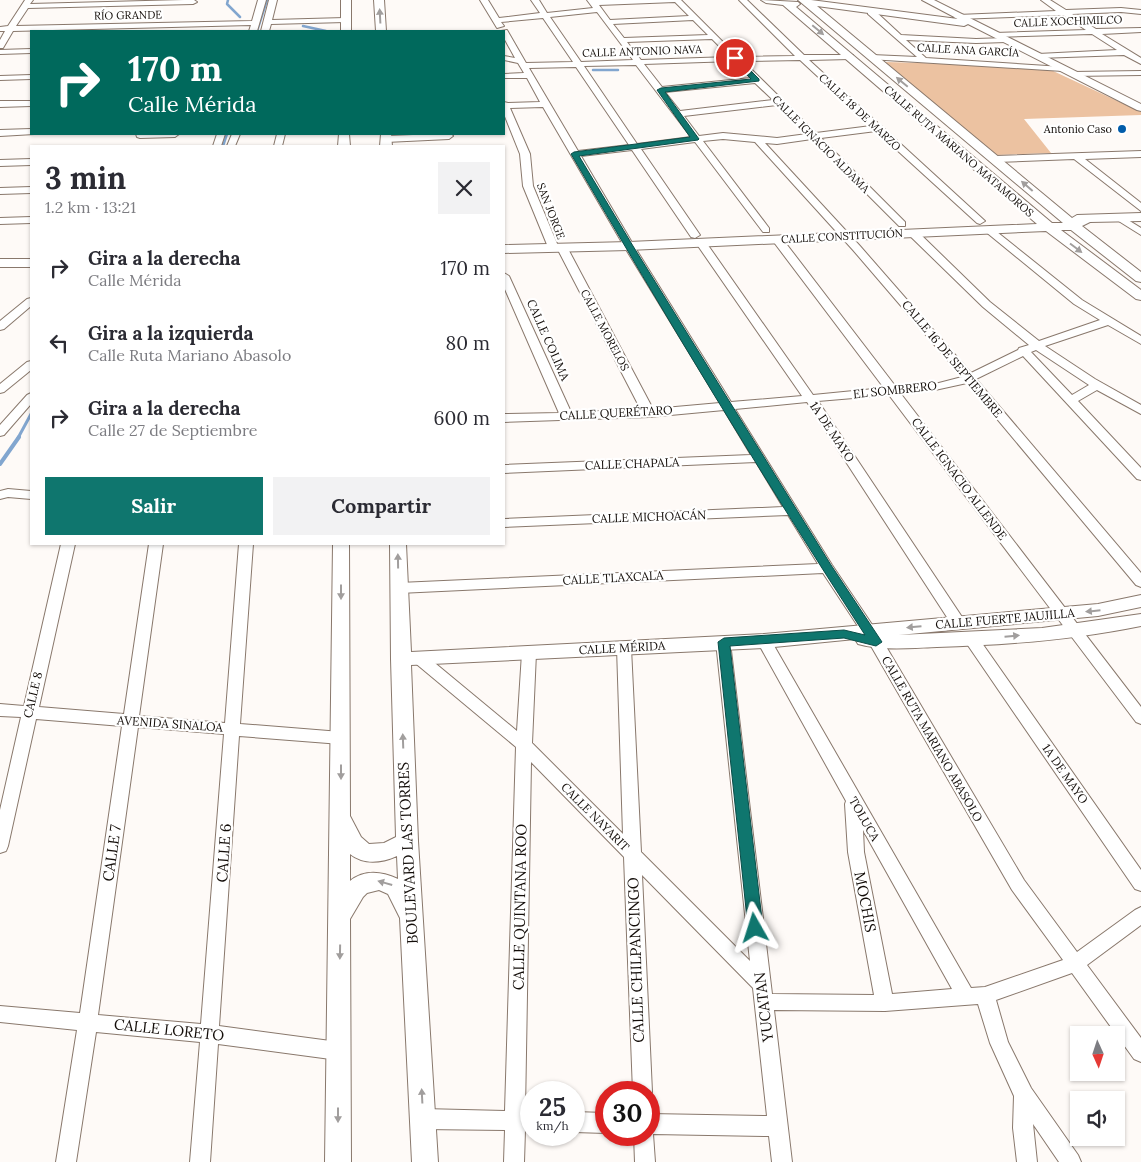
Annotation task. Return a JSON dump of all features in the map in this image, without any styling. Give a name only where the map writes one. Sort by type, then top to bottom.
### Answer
[{"type":"main road","points":[[346,0],[346,30]]},
{"type":"main road","points":[[379,0],[381,30]]},
{"type":"main road","points":[[766,0],[805,1],[870,12],[974,25]]},
{"type":"main road","points":[[927,0],[1141,108]]},
{"type":"main road","name":"CALLE RUTA MARIANO MATAMOROS","points":[[784,1],[1037,218],[1141,296]]},
{"type":"main road","name":"CALLE RUTA MARIANO MATAMOROS","points":[[805,1],[1116,261],[1141,278]]},
{"type":"main road","points":[[1069,222],[1087,219],[1141,217]]},
{"type":"main road","name":"CALLE CONSTITUCIÓN","points":[[505,249],[612,246],[698,239],[766,230],[913,233],[1037,218],[1069,222]]},
{"type":"main road","name":"CALLE CONSTITUCIÓN","points":[[698,239],[778,239],[902,224],[1048,227],[1069,222]]},
{"type":"main road","points":[[2,265],[30,262]]},
{"type":"main road","points":[[338,1162],[341,545]]},
{"type":"main road","name":"BOULEVARD LAS TORRES","points":[[398,545],[399,588],[410,658],[407,841],[425,1162]]},
{"type":"main road","name":"CALLE FUERTE JAUJILLA","points":[[872,637],[959,624],[1098,610],[1141,601]]},
{"type":"main road","name":"CALLE FUERTE JAUJILLA","points":[[872,637],[972,640],[1112,627],[1141,620]]},
{"type":"main road","name":"CALLE MÉRIDA","points":[[410,658],[764,641],[844,634],[872,637]]},
{"type":"main road","points":[[341,812],[349,840],[362,850],[383,853],[391,851],[407,841]]},
{"type":"main road","points":[[340,924],[354,890],[361,885],[380,881],[396,888],[411,920]]},
{"type":"street","points":[[253,30],[262,0]]},
{"type":"street","points":[[265,30],[273,0]]},
{"type":"street","name":"CALLE RUTA MARIANO ABASOLO","points":[[484,0],[503,30]]},
{"type":"street","name":"1A DE MAYO","points":[[536,0],[634,146],[809,398],[959,624]]},
{"type":"street","points":[[497,20],[546,15],[594,4],[677,0]]},
{"type":"street","name":"CALLE IGNACIO ALDAMA","points":[[677,0],[902,224]]},
{"type":"street","name":"CALLE 18 DE MARZO","points":[[743,0],[801,58],[984,225],[1045,277],[1078,302],[1141,341]]},
{"type":"street","points":[[1045,0],[1141,62]]},
{"type":"street","points":[[0,46],[27,3],[189,14]]},
{"type":"street","points":[[594,4],[766,230]]},
{"type":"street","points":[[958,16],[1121,10],[1141,12]]},
{"type":"street","points":[[870,12],[923,59]]},
{"type":"street","name":"RÍO GRANDE","points":[[0,29],[189,14],[256,23]]},
{"type":"street","points":[[608,22],[694,18]]},
{"type":"street","points":[[267,22],[345,20]]},
{"type":"street","points":[[296,30],[299,22]]},
{"type":"street","name":"CALLE XOCHIMILCO","points":[[996,35],[1141,30]]},
{"type":"street","name":"CALLE RUTA MARIANO ABASOLO","points":[[505,34],[544,104],[628,244],[827,568],[872,637],[1018,885],[1141,1053]]},
{"type":"street","points":[[621,40],[714,37]]},
{"type":"street","points":[[898,37],[976,41],[1007,40]]},
{"type":"street","name":"CALLE ANA GARCÍA","points":[[1038,56],[1141,51]]},
{"type":"street","points":[[0,52],[30,52]]},
{"type":"street","name":"CALLE ANTONIO NAVA","points":[[525,68],[735,58],[850,57]]},
{"type":"street","name":"CALLE ANA GARCÍA","points":[[872,57],[1063,69]]},
{"type":"street","points":[[505,58],[525,68]]},
{"type":"street","points":[[505,76],[525,68]]},
{"type":"street","points":[[1073,74],[1141,73]]},
{"type":"street","points":[[0,78],[30,77]]},
{"type":"street","points":[[661,90],[756,80]]},
{"type":"street","points":[[505,103],[528,96]]},
{"type":"street","points":[[679,114],[778,102]]},
{"type":"street","points":[[505,103],[544,104]]},
{"type":"street","points":[[0,104],[30,104]]},
{"type":"street","name":"SAN JORGE","points":[[505,105],[525,154],[528,186],[558,247]]},
{"type":"street","points":[[574,154],[695,139],[738,136],[777,142],[877,128]]},
{"type":"street","points":[[0,133],[30,132]]},
{"type":"street","points":[[386,140],[449,135]]},
{"type":"street","name":"CALLE 16 DE SEPTIEMBRE","points":[[758,140],[842,231],[1141,582]]},
{"type":"street","points":[[996,159],[1141,154]]},
{"type":"street","points":[[1077,157],[1141,208]]},
{"type":"street","points":[[0,163],[30,162]]},
{"type":"street","points":[[0,191],[30,190]]},
{"type":"street","points":[[1120,218],[1141,232]]},
{"type":"street","points":[[0,221],[30,220]]},
{"type":"street","points":[[913,233],[1012,326],[1096,386],[1141,410]]},
{"type":"street","name":"CALLE IGNACIO ALLENDE","points":[[778,239],[1141,718]]},
{"type":"street","name":"CALLE MORELOS","points":[[558,247],[649,413]]},
{"type":"street","name":"CALLE COLIMA","points":[[505,278],[567,416]]},
{"type":"street","points":[[0,328],[30,303]]},
{"type":"street","name":"EL SOMBRERO","points":[[728,406],[936,387],[968,379],[1038,344],[1109,321]]},
{"type":"street","points":[[1024,350],[1141,476]]},
{"type":"street","points":[[0,390],[30,365]]},
{"type":"street","points":[[1070,401],[1096,386]]},
{"type":"street","points":[[0,432],[30,398]]},
{"type":"street","name":"CALLE QUERÉTARO","points":[[505,418],[649,413],[728,406]]},
{"type":"street","name":"CALLE CHAPALA","points":[[505,469],[760,458]]},
{"type":"street","points":[[0,495],[8,493],[30,495]]},
{"type":"street","name":"CALLE MICHOACÁN","points":[[505,523],[793,511]]},
{"type":"street","name":"CALLE 8","points":[[0,846],[68,545]]},
{"type":"street","name":"CALLE 7","points":[[66,1162],[88,1022],[156,545]]},
{"type":"street","name":"CALLE 6","points":[[200,1162],[246,545]]},
{"type":"street","name":"CALLE TLAXCALA","points":[[399,588],[827,568]]},
{"type":"street","name":"1A DE MAYO","points":[[972,640],[1141,884]]},
{"type":"street","name":"TOLUCA","points":[[764,641],[966,997]]},
{"type":"street","name":"YUCATAN","points":[[724,642],[782,1162]]},
{"type":"street","name":"CALLE CHILPANCINGO","points":[[624,648],[641,1081]]},
{"type":"street","name":"CALLE QUINTANA ROO","points":[[523,1081],[524,745],[529,653]]},
{"type":"street","name":"CALLE NAYARIT","points":[[410,658],[524,745],[763,994]]},
{"type":"street","name":"AVENIDA SINALOA","points":[[0,710],[341,738]]},
{"type":"street","name":"MOCHIS","points":[[853,800],[856,852],[884,1003]]},
{"type":"street","points":[[763,994],[884,1003],[985,995],[1075,964],[1141,915]]},
{"type":"street","points":[[985,995],[1000,1043],[1024,1095],[1071,1162]]},
{"type":"street","name":"CALLE LORETO","points":[[0,1014],[211,1034],[338,1051]]},
{"type":"street","points":[[1024,1095],[1023,1128],[1028,1162]]},
{"type":"street","points":[[423,1119],[520,1121]]},
{"type":"street","points":[[660,1124],[778,1126]]},
{"type":"street","name":"CALLE QUINTANA ROO","points":[[514,1162],[520,1135]]},
{"type":"street","points":[[644,1146],[645,1162]]},
{"type":"shaded area","points":[[886,62],[992,65],[1051,70],[1141,112],[1141,115],[1024,119],[1051,153],[997,155],[887,65]]},
{"type":"waterway","points":[[228,0],[227,4],[240,17]]},
{"type":"waterway","points":[[257,30],[267,0]]},
{"type":"waterway","points":[[303,26],[321,30]]},
{"type":"waterway","points":[[593,70],[618,70]]},
{"type":"waterway","points":[[223,145],[227,135]]},
{"type":"waterway","points":[[18,438],[30,416]]},
{"type":"waterway","points":[[0,464],[19,437]]},
{"type":"place","name":"Antonio Caso","points":[[1122,129]]},
{"type":"route","points":[[735,58],[756,80],[661,90],[695,139],[574,154],[827,568],[876,642],[844,634],[764,641],[724,642],[755,928]]}]
